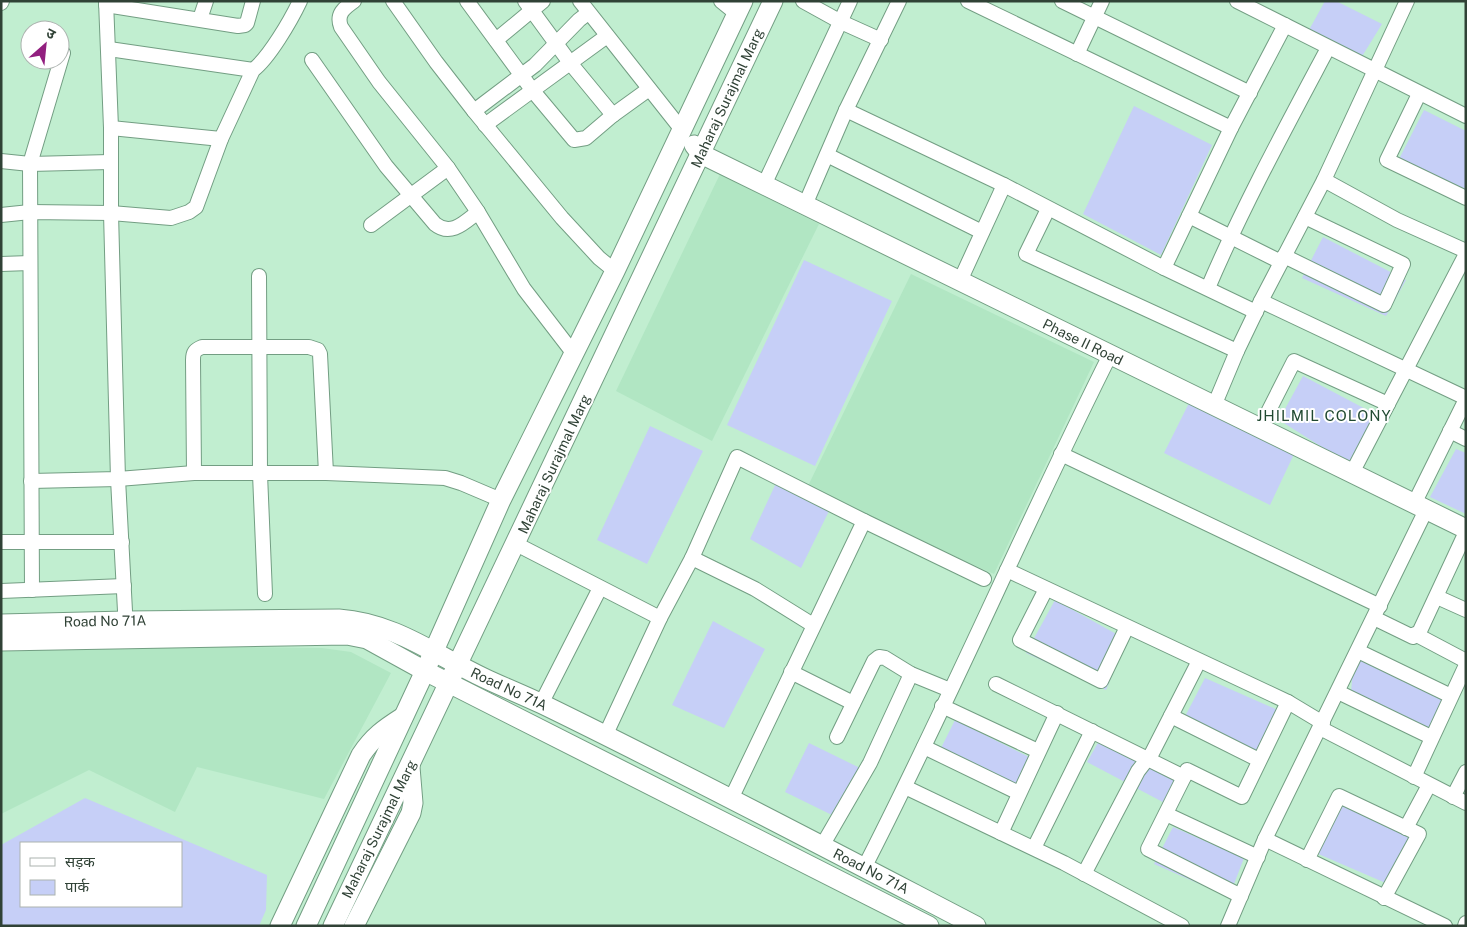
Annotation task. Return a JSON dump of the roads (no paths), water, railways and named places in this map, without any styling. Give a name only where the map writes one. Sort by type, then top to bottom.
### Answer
[{"type":"street","points":[[200,19],[206,1]]},
{"type":"street","points":[[126,630],[118,479],[111,214],[111,128],[106,3],[155,7],[200,19],[238,26],[244,25],[249,19],[254,1]]},
{"type":"street","points":[[1,215],[30,212],[171,218],[189,212],[196,207],[222,139],[253,70],[259,65],[300,1]]},
{"type":"street","points":[[354,1],[342,10],[338,20],[341,27],[379,82],[448,168],[478,212],[524,289],[574,354]]},
{"type":"street","points":[[393,1],[436,62],[485,125],[562,218],[599,258],[615,271]]},
{"type":"street","points":[[467,1],[533,91],[574,140],[586,138],[613,115],[649,89]]},
{"type":"street","points":[[496,40],[528,6],[543,1]]},
{"type":"street","points":[[580,1],[701,154]]},
{"type":"street","points":[[721,1],[740,7]]},
{"type":"street","name":"Maharaj Surajmal Marg","points":[[332,926],[516,544],[773,1]]},
{"type":"street","points":[[803,1],[841,22],[881,40]]},
{"type":"street","points":[[764,185],[850,1]]},
{"type":"street","points":[[805,205],[846,110],[899,1]]},
{"type":"street","points":[[968,1],[988,6],[1077,54],[1231,128]]},
{"type":"street","points":[[1062,1],[1250,93]]},
{"type":"street","points":[[1077,54],[1102,1]]},
{"type":"street","points":[[1237,1],[1375,72],[1466,116]]},
{"type":"street","points":[[1214,406],[1237,351],[1324,180],[1407,1]]},
{"type":"street","points":[[528,6],[571,64],[613,115]]},
{"type":"street","name":"Maharaj Surajmal Marg","points":[[306,926],[425,671],[501,500],[615,271],[740,7]]},
{"type":"street","points":[[474,111],[534,65],[588,13]]},
{"type":"street","points":[[1164,268],[1231,128],[1285,25]]},
{"type":"street","points":[[485,125],[607,36]]},
{"type":"street","points":[[1208,288],[1230,238],[1271,155],[1328,48]]},
{"type":"street","points":[[109,49],[253,70]]},
{"type":"street","points":[[312,60],[386,166],[435,224],[445,230],[458,228],[478,212]]},
{"type":"street","points":[[32,590],[30,164],[58,70]]},
{"type":"street","points":[[1419,94],[1387,160],[1466,198]]},
{"type":"street","points":[[846,110],[1004,184],[1048,209],[1164,268],[1406,370],[1466,398],[1450,431],[1377,612],[1265,840],[1228,926]]},
{"type":"street","points":[[111,128],[222,139]]},
{"type":"street","name":"Phase II Road","points":[[701,154],[1352,473],[1466,531]]},
{"type":"street","points":[[827,154],[982,232]]},
{"type":"street","points":[[1,161],[30,164],[110,162]]},
{"type":"street","points":[[371,225],[448,168]]},
{"type":"street","points":[[1324,180],[1397,220],[1466,252],[1352,473]]},
{"type":"street","points":[[960,281],[1004,184]]},
{"type":"street","points":[[1048,209],[1026,254],[1237,351]]},
{"type":"street","points":[[1189,216],[1230,238],[1283,259],[1384,305],[1403,264],[1305,217]]},
{"type":"street","points":[[1,264],[30,263]]},
{"type":"street","points":[[259,276],[260,474],[265,594]]},
{"type":"street","points":[[194,473],[193,353],[202,347],[309,347],[318,350],[320,354],[326,473]]},
{"type":"street","points":[[864,868],[924,747],[1060,454],[1110,355]]},
{"type":"street","points":[[1260,428],[1294,361],[1388,404]]},
{"type":"street","points":[[1450,431],[1466,439]]},
{"type":"street","points":[[1060,454],[1377,612],[1413,637],[1415,634],[1418,635],[1466,661]]},
{"type":"street","points":[[605,736],[660,618],[692,558],[737,458],[984,579]]},
{"type":"street","points":[[31,481],[118,479],[194,473],[326,473],[445,478],[501,500]]},
{"type":"street","points":[[731,799],[864,521]]},
{"type":"street","points":[[1418,635],[1466,531]]},
{"type":"street","points":[[1,542],[122,542]]},
{"type":"street","points":[[516,544],[660,618]]},
{"type":"street","points":[[692,558],[755,589],[813,625]]},
{"type":"street","points":[[1007,570],[1288,702],[1322,725],[1466,804]]},
{"type":"street","points":[[1,591],[124,586]]},
{"type":"street","points":[[541,704],[600,588]]},
{"type":"street","points":[[1046,589],[1020,640],[1101,681],[1127,627]]},
{"type":"street","points":[[1437,597],[1466,610]]},
{"type":"street","name":"Road No 71A","points":[[1,641],[126,630],[338,619],[357,620],[396,633],[434,650],[458,664],[731,799],[976,926]]},
{"type":"street","name":"Road No 71A","points":[[1,624],[126,630],[347,635],[367,640],[929,926]]},
{"type":"street","points":[[1358,651],[1451,696]]},
{"type":"street","points":[[837,737],[874,661],[879,658],[890,660],[911,674],[950,690]]},
{"type":"street","points":[[1084,874],[1138,770],[1152,752],[1199,661]]},
{"type":"street","points":[[1414,777],[1466,665]]},
{"type":"street","points":[[791,672],[854,703]]},
{"type":"street","points":[[822,846],[870,763],[911,674]]},
{"type":"street","points":[[996,684],[1184,777]]},
{"type":"street","points":[[1338,692],[1431,737]]},
{"type":"street","points":[[1241,896],[1148,849],[1187,770],[1242,797],[1288,702]]},
{"type":"street","points":[[942,706],[1038,751]]},
{"type":"street","points":[[1001,833],[1057,714]]},
{"type":"street","points":[[280,926],[361,756],[378,733],[404,716]]},
{"type":"street","points":[[1171,716],[1259,760]]},
{"type":"street","points":[[1034,848],[1092,731]]},
{"type":"street","points":[[924,747],[1019,793]]},
{"type":"street","points":[[354,926],[410,813],[413,802],[410,766]]},
{"type":"street","points":[[1453,797],[1466,772]]},
{"type":"street","points":[[1406,828],[1429,785]]},
{"type":"street","points":[[905,787],[1034,848],[1182,926]]},
{"type":"street","points":[[1307,860],[1339,796],[1419,834],[1384,898]]},
{"type":"street","points":[[1166,814],[1258,857]]},
{"type":"street","points":[[1265,840],[1445,926]]},
{"type":"district","name":"JHILMIL COLONY","points":[[1324,415]]}]
